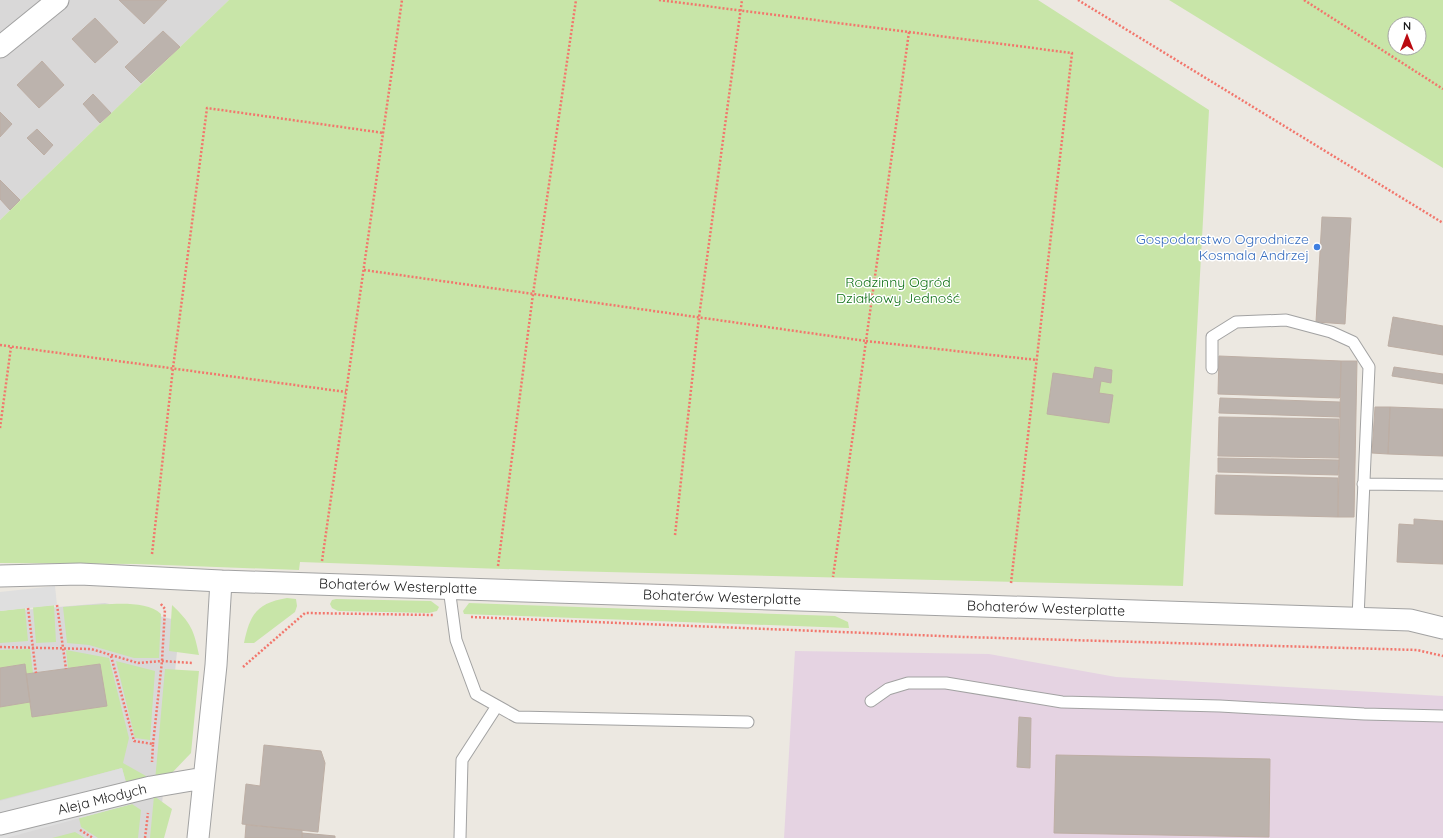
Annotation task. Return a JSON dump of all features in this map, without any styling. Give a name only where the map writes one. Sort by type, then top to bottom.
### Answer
[{"type":"street","points":[[0,47],[58,0]]},
{"type":"street","name":"Bohaterów Westerplatte","points":[[0,576],[80,574],[221,581],[1358,618],[1410,620],[1443,628]]},
{"type":"street","points":[[198,838],[216,665],[221,581]]},
{"type":"street","name":"Aleja Młodych","points":[[0,824],[151,787],[204,778]]},
{"type":"lane","points":[[1212,368],[1212,337],[1236,322],[1286,320],[1331,332],[1353,342],[1368,367],[1358,618]]},
{"type":"lane","points":[[1363,484],[1443,485]]},
{"type":"lane","points":[[449,588],[456,640],[476,694],[517,717],[748,722]]},
{"type":"lane","points":[[871,701],[888,689],[908,683],[946,683],[1062,702],[1220,706],[1364,714],[1443,716]]},
{"type":"lane","points":[[460,838],[462,760],[497,706]]},
{"type":"path","points":[[322,565],[402,0]]},
{"type":"path","points":[[497,572],[533,294],[576,0]]},
{"type":"path","points":[[659,0],[1072,54],[1011,585]]},
{"type":"path","points":[[675,535],[699,317],[742,0]]},
{"type":"path","points":[[1078,0],[1443,223]]},
{"type":"path","points":[[1304,0],[1443,89]]},
{"type":"path","points":[[833,578],[909,32]]},
{"type":"path","points":[[151,562],[173,368],[207,108],[384,133]]},
{"type":"path","points":[[364,270],[866,341],[1037,360]]},
{"type":"path","points":[[0,345],[346,392]]},
{"type":"path","points":[[0,428],[11,346]]},
{"type":"path","points":[[151,787],[153,744],[162,661],[165,609],[156,601]]},
{"type":"path","points":[[57,605],[66,668]]},
{"type":"path","points":[[28,608],[36,673]]},
{"type":"path","points":[[244,667],[306,613],[452,616],[965,637],[1417,650],[1443,656]]},
{"type":"path","points":[[0,646],[91,649],[138,663],[162,661],[200,664]]},
{"type":"path","points":[[111,656],[134,741],[153,744]]},
{"type":"shaded area","points":[[0,0],[229,0],[0,220]]},
{"type":"shaded area","points":[[55,586],[57,605],[0,611],[0,592]]},
{"type":"shaded area","points":[[105,603],[180,621],[162,804],[157,838],[0,838],[0,612]]},
{"type":"shaded area","points":[[795,651],[989,654],[1116,677],[1443,696],[1443,838],[784,838]]},
{"type":"shaded area","points":[[122,768],[132,804],[6,838],[0,838],[0,801]]},
{"type":"green space","name":"Rodzinny Ogród Działkowy Jedność","points":[[229,0],[1038,0],[1209,110],[1183,586],[565,571],[300,562],[299,570],[137,564],[0,563],[0,220]]},
{"type":"green space","points":[[1169,0],[1443,0],[1443,168]]},
{"type":"green space","points":[[287,598],[296,599],[297,606],[295,612],[254,643],[244,643],[249,624],[256,612],[268,603]]},
{"type":"green space","points":[[332,600],[431,601],[439,607],[437,611],[429,613],[338,611],[332,608],[330,604]]},
{"type":"green space","points":[[469,603],[835,616],[848,622],[849,628],[464,614],[463,611]]},
{"type":"green space","points":[[126,604],[146,606],[161,614],[159,658],[134,658],[89,645],[67,643],[63,607]]},
{"type":"green space","points":[[54,605],[56,642],[36,643],[33,607]]},
{"type":"green space","points":[[172,605],[184,617],[191,627],[199,655],[169,651]]},
{"type":"green space","points":[[25,608],[28,641],[0,643],[0,611]]},
{"type":"green space","points":[[30,649],[33,673],[26,674],[25,664],[0,668],[0,650]]},
{"type":"green space","points":[[66,650],[109,658],[129,738],[123,763],[146,776],[144,786],[127,786],[122,768],[0,800],[0,707],[30,702],[33,717],[106,706],[100,664],[68,668]]},
{"type":"green space","points":[[116,661],[155,671],[150,740],[135,738]]},
{"type":"green space","points":[[165,669],[199,671],[191,753],[169,776],[155,781]]},
{"type":"green space","points":[[154,796],[172,809],[164,838],[150,838]]},
{"type":"green space","points":[[132,804],[141,810],[138,838],[98,838],[81,827],[79,818]]},
{"type":"green space","points":[[75,832],[85,838],[52,838]]},
{"type":"building","points":[[119,0],[167,0],[144,24]]},
{"type":"building","points":[[95,18],[118,42],[95,63],[72,39]]},
{"type":"building","points":[[163,31],[180,47],[141,83],[125,67]]},
{"type":"building","points":[[42,61],[64,85],[39,108],[17,85]]},
{"type":"building","points":[[93,94],[111,113],[100,123],[83,104]]},
{"type":"building","points":[[0,112],[12,124],[0,137]]},
{"type":"building","points":[[37,129],[53,145],[44,155],[27,138]]},
{"type":"building","points":[[0,180],[20,200],[10,210],[0,199]]},
{"type":"building","points":[[1322,217],[1351,218],[1345,324],[1316,322]]},
{"type":"building","points":[[1393,317],[1443,326],[1443,355],[1388,346]]},
{"type":"building","points":[[1219,356],[1341,361],[1340,397],[1218,394]]},
{"type":"building","points":[[1341,361],[1357,361],[1354,517],[1338,517]]},
{"type":"building","points":[[1095,367],[1112,370],[1111,383],[1101,381],[1099,393],[1113,395],[1109,423],[1047,414],[1053,373],[1093,379]]},
{"type":"building","points":[[1394,367],[1443,374],[1443,384],[1392,376]]},
{"type":"building","points":[[1220,398],[1340,402],[1340,417],[1219,413]]},
{"type":"building","points":[[1375,407],[1390,407],[1388,454],[1372,453]]},
{"type":"building","points":[[1390,407],[1443,409],[1443,456],[1388,454]]},
{"type":"building","points":[[1219,417],[1339,419],[1339,458],[1218,456]]},
{"type":"building","points":[[1218,458],[1339,460],[1338,475],[1218,472]]},
{"type":"building","points":[[1216,475],[1338,478],[1338,517],[1215,514]]},
{"type":"building","points":[[1414,519],[1443,521],[1443,564],[1397,562],[1399,524],[1414,525]]},
{"type":"building","points":[[25,664],[30,702],[0,707],[0,668]]},
{"type":"building","points":[[100,664],[107,706],[32,717],[26,674]]},
{"type":"building","points":[[1019,717],[1031,718],[1030,768],[1017,767]]},
{"type":"building","points":[[264,745],[321,751],[325,763],[318,832],[242,824],[246,784],[260,786]]},
{"type":"building","points":[[1056,755],[1270,759],[1269,837],[1054,833]]},
{"type":"building","points":[[246,825],[302,830],[302,838],[245,838]]},
{"type":"building","points":[[302,833],[335,836],[335,838],[302,838]]},
{"type":"place","name":"Gospodarstwo Ogrodnicze Kosmala Andrzej","points":[[1317,247]]}]
